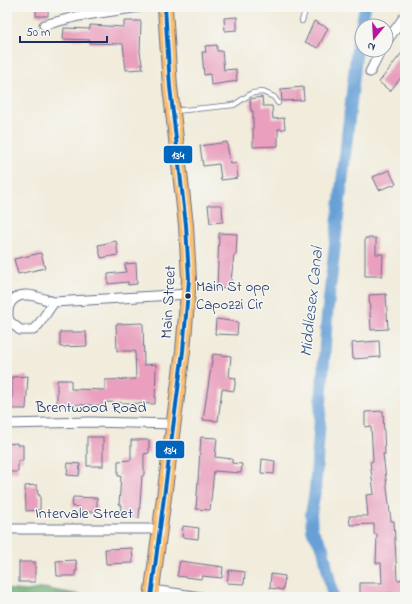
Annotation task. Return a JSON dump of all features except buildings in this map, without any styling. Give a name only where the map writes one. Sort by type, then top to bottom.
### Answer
[{"type":"main road","name":"Main Street","points":[[152,594],[175,424],[189,294],[186,224],[172,111],[166,7]]},
{"type":"street","points":[[44,25],[79,16],[140,7]]},
{"type":"street","points":[[394,31],[405,16]]},
{"type":"street","points":[[370,72],[377,58]]},
{"type":"street","points":[[54,302],[33,330],[20,330],[9,320],[7,311],[9,305],[16,297],[28,295],[54,302],[189,294]]},
{"type":"street","name":"Brentwood Road","points":[[7,424],[90,422],[175,424]]},
{"type":"street","name":"Intervale Street","points":[[7,529],[160,529]]},
{"type":"street","points":[[152,594],[201,597]]},
{"type":"lane","points":[[302,21],[306,7]]},
{"type":"lane","points":[[172,111],[234,105],[252,93],[258,92],[263,92],[274,97],[278,102]]},
{"type":"green space","points":[[44,588],[91,597],[7,597],[7,589],[27,591]]},
{"type":"waterway","name":"Middlesex Canal","points":[[333,597],[323,548],[312,530],[311,514],[315,491],[327,316],[357,48],[365,7]]},
{"type":"transit line","name":"134","points":[[151,597],[183,351],[189,279],[186,225],[170,87],[165,7]]},
{"type":"place","name":"Main St opp Capozzi Cir","points":[[188,296]]}]
